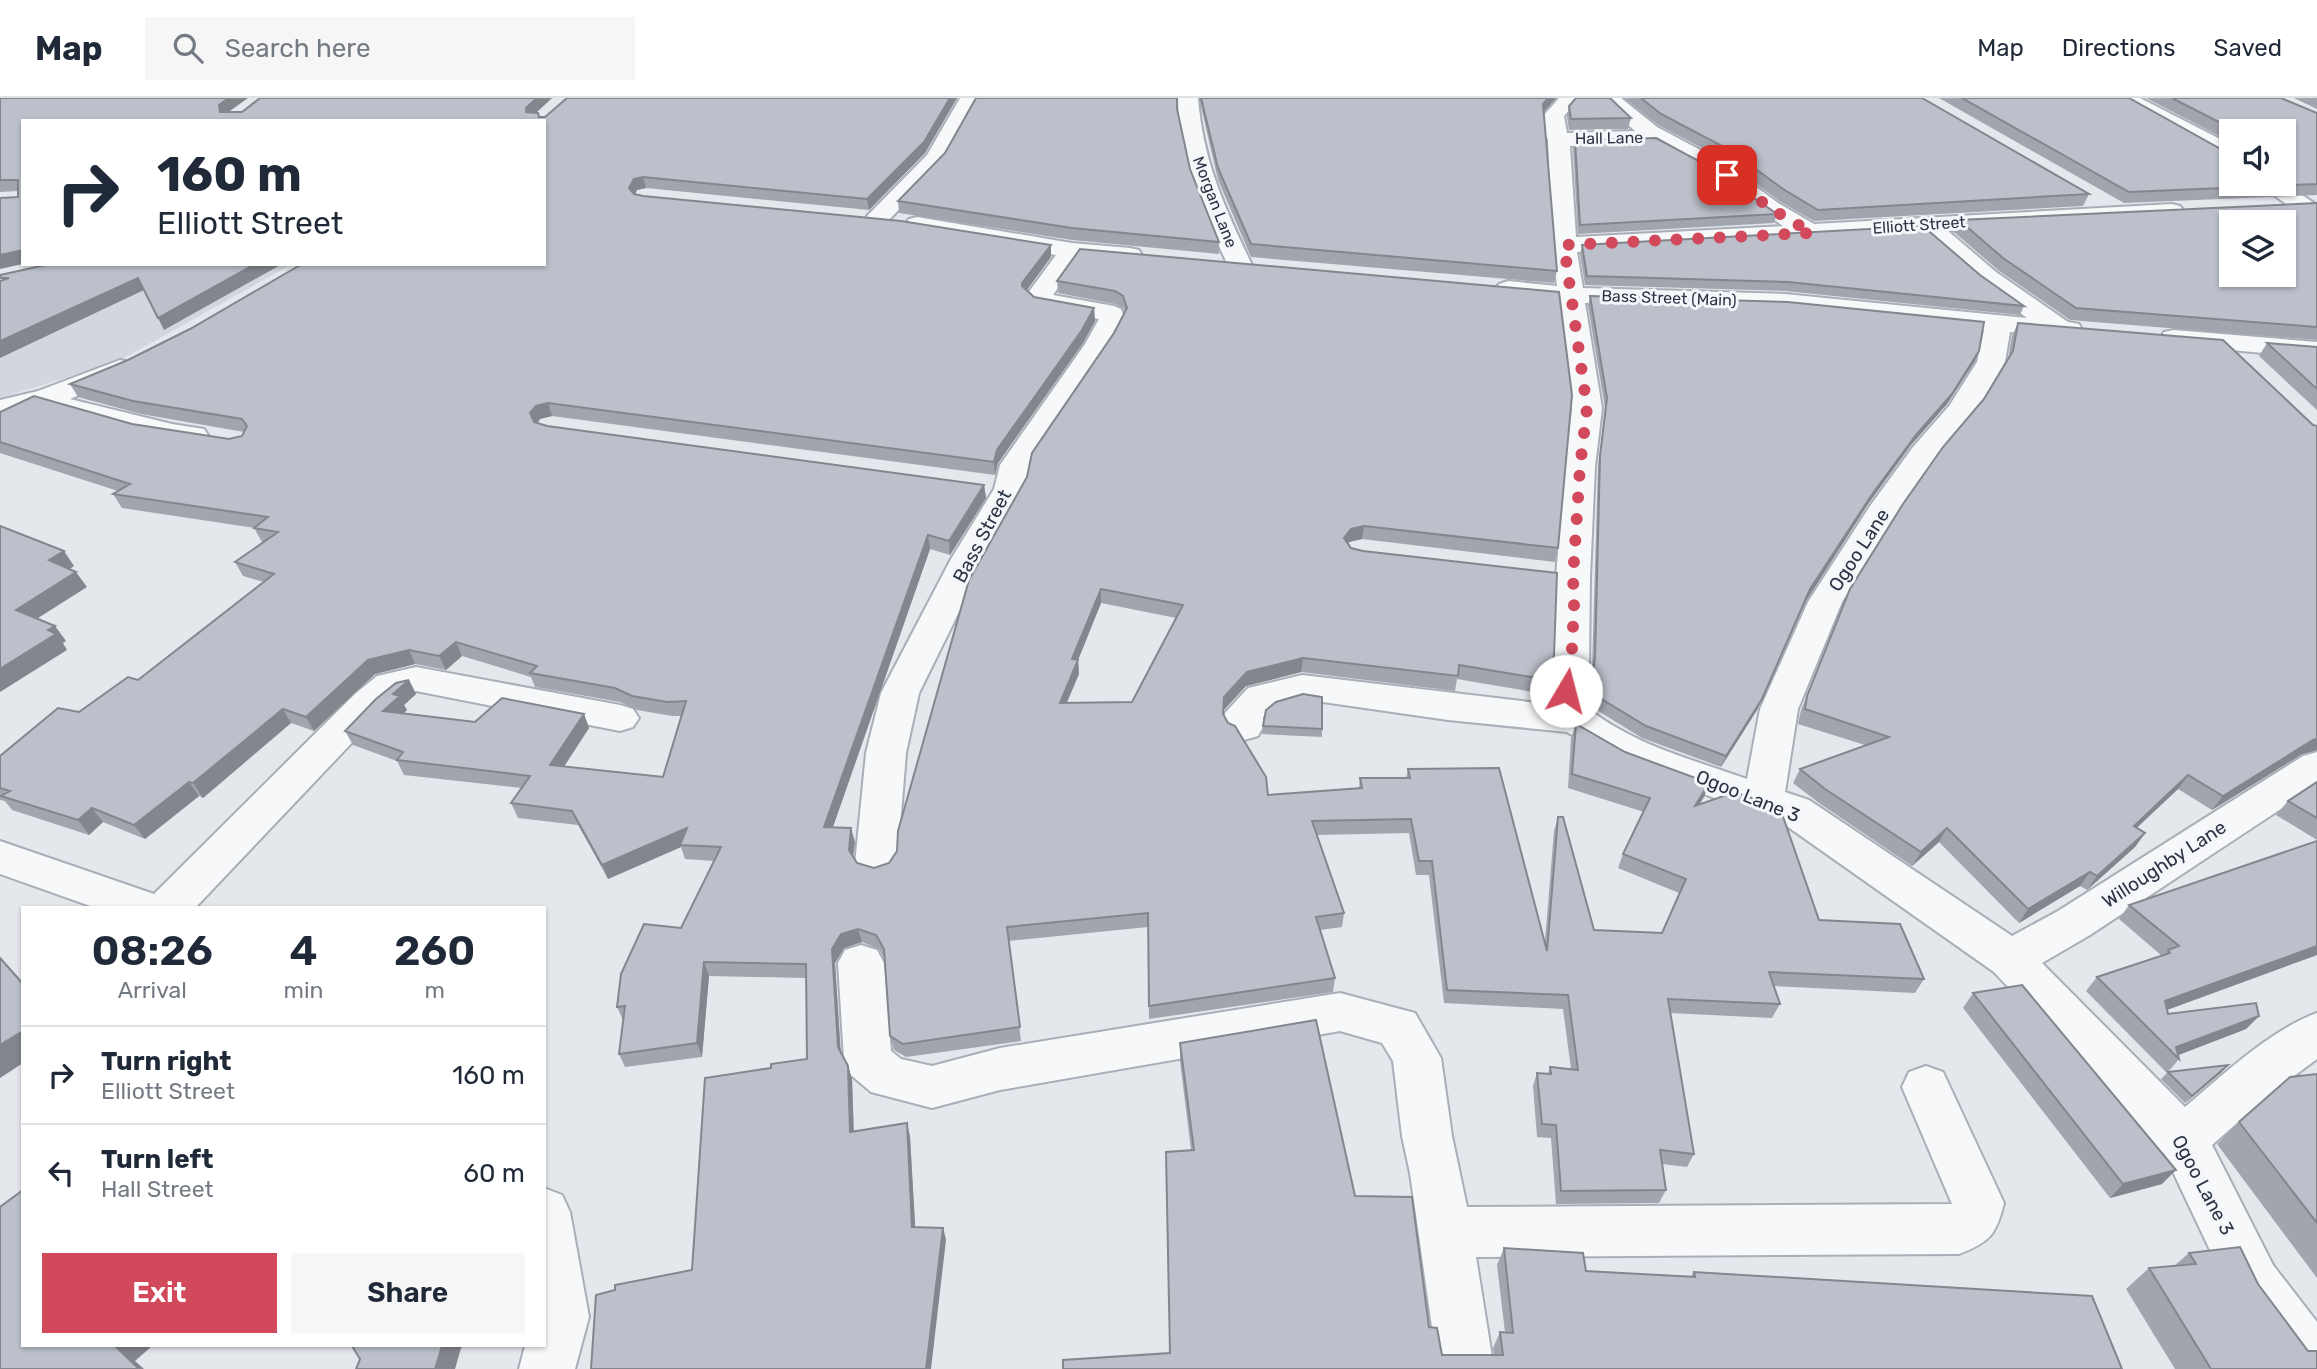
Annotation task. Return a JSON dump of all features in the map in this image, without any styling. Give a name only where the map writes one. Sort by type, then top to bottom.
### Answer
[{"type":"street","points":[[876,220],[936,158],[970,98]]},
{"type":"street","name":"Morgan Lane","points":[[1188,98],[1190,135],[1209,198],[1240,265]]},
{"type":"street","points":[[1570,98],[1554,115],[1554,126],[1559,140],[1564,245],[1587,408],[1580,467],[1560,575],[1574,606],[1571,669],[1565,705],[1575,720]]},
{"type":"street","points":[[1609,98],[1639,125],[1715,167],[1770,208],[1812,233]]},
{"type":"street","points":[[2124,98],[2219,142]]},
{"type":"street","name":"Hall Lane","points":[[1559,140],[1659,137]]},
{"type":"street","points":[[2082,192],[2118,213]]},
{"type":"street","points":[[2290,196],[2312,209]]},
{"type":"street","points":[[2263,208],[2312,209]]},
{"type":"street","name":"Elliott Street","points":[[1564,245],[1812,233],[2118,213],[2199,211]]},
{"type":"street","points":[[849,218],[987,234],[1072,250],[1156,257]]},
{"type":"street","points":[[1926,224],[1987,276],[2061,330]]},
{"type":"street","name":"Bass Street","points":[[876,864],[886,753],[900,693],[968,559],[997,488],[1015,466],[1112,319],[1112,314],[1044,301],[1038,297],[1072,250]]},
{"type":"street","points":[[1212,262],[1266,267]]},
{"type":"street","name":"Bass Street (Main)","points":[[1478,287],[1572,295],[1785,302],[2090,331]]},
{"type":"street","name":"Ogoo Lane","points":[[1764,798],[1779,709],[1825,602],[1855,551],[1924,453],[1961,411],[1991,362],[1998,324]]},
{"type":"street","points":[[2147,336],[2317,351]]},
{"type":"street","points":[[2223,341],[2258,374]]},
{"type":"street","points":[[0,410],[47,398],[139,358]]},
{"type":"street","points":[[47,398],[76,411],[172,433],[224,439]]},
{"type":"street","points":[[169,906],[369,702],[390,685],[416,679],[620,718]]},
{"type":"street","points":[[1244,727],[1244,713],[1261,697],[1302,687],[1448,707],[1575,720]]},
{"type":"street","name":"Ogoo Lane 3","points":[[1575,720],[1635,754],[1795,811],[2010,959],[2183,1139],[2254,1284],[2317,1368]]},
{"type":"street","name":"Willoughby Lane","points":[[2010,959],[2074,923],[2317,766]]},
{"type":"street","points":[[0,857],[138,906]]},
{"type":"street","points":[[861,963],[868,1060],[888,1077],[932,1087],[1000,1069],[1340,1012],[1398,1027],[1417,1058],[1427,1136],[1436,1172],[1466,1369]]},
{"type":"street","points":[[2183,1139],[2254,1078],[2317,1033]]},
{"type":"street","points":[[1444,1232],[1959,1229],[1974,1219],[1978,1203],[1926,1087]]},
{"type":"street","points":[[546,1224],[561,1317],[547,1369]]},
{"type":"shaded area","points":[[56,266],[288,266],[117,362],[0,398],[0,282]]},
{"type":"building","points":[[0,98],[229,98],[219,105],[220,112],[242,112],[260,98],[537,98],[526,108],[526,112],[545,117],[567,98],[950,98],[924,142],[867,199],[643,177],[634,179],[629,188],[634,194],[643,196],[901,221],[1051,245],[1022,286],[1034,297],[1094,308],[1082,330],[997,450],[994,462],[548,403],[536,406],[530,413],[534,422],[547,426],[984,485],[949,541],[928,535],[824,827],[851,828],[849,850],[857,863],[874,868],[889,863],[897,851],[898,831],[969,580],[1027,477],[1032,453],[1114,333],[1127,308],[1123,296],[1115,291],[1057,281],[1080,249],[1559,292],[1572,395],[1558,548],[1364,526],[1351,529],[1344,538],[1351,548],[1363,551],[1557,573],[1554,655],[1549,680],[1459,665],[1458,676],[1303,658],[1247,672],[1224,697],[1223,714],[1228,723],[1235,726],[1266,777],[1268,795],[1362,788],[1360,778],[1410,778],[1408,769],[1499,768],[1547,951],[1558,817],[1563,817],[1594,930],[1662,933],[1686,879],[1623,854],[1650,798],[1572,774],[1576,724],[1625,752],[1709,783],[1695,806],[1735,792],[1780,808],[1819,920],[1900,924],[1924,979],[1769,972],[1780,1004],[1668,999],[1694,1154],[1660,1150],[1666,1190],[1561,1191],[1556,1125],[1542,1124],[1537,1073],[1551,1074],[1550,1067],[1578,1070],[1568,995],[1447,990],[1432,861],[1419,861],[1411,819],[1312,821],[1344,913],[1316,917],[1335,978],[1149,1006],[1148,913],[1007,927],[1020,1027],[903,1044],[890,1036],[884,949],[876,935],[858,929],[841,934],[832,949],[838,1047],[848,1066],[850,1132],[907,1123],[912,1227],[943,1228],[926,1369],[591,1369],[596,1295],[615,1290],[615,1285],[692,1270],[705,1078],[771,1068],[771,1064],[807,1059],[806,964],[704,962],[697,1043],[619,1054],[625,1006],[617,1007],[621,974],[644,924],[681,928],[721,847],[680,845],[687,828],[602,865],[572,811],[511,803],[530,776],[397,760],[403,752],[345,731],[396,683],[409,680],[393,694],[400,696],[383,711],[475,722],[502,698],[584,714],[550,765],[663,777],[686,701],[667,702],[632,696],[615,688],[530,673],[537,666],[456,642],[439,656],[409,650],[368,660],[306,717],[283,709],[193,783],[189,782],[134,825],[92,808],[78,820],[1,796],[10,791],[0,788],[0,756],[58,708],[79,712],[128,677],[138,680],[274,574],[235,562],[278,532],[254,528],[268,517],[113,494],[130,484],[0,442],[0,412],[34,396],[132,424],[229,439],[242,436],[247,426],[242,419],[133,401],[70,384],[128,360],[190,329],[299,266],[546,266],[546,119],[21,119],[21,250],[0,255],[0,198],[18,197],[18,180],[0,180]],"holes":[[[1101,589],[1183,605],[1132,702],[1060,703],[1078,660],[1072,659]]]},
{"type":"building","points":[[976,98],[1177,98],[1190,169],[1219,242],[1072,228],[898,201],[945,153]]},
{"type":"building","points":[[1201,98],[1548,98],[1543,104],[1557,271],[1251,244],[1218,168]]},
{"type":"building","points":[[1576,98],[1610,98],[1631,118],[1571,119],[1569,106]]},
{"type":"building","points":[[1641,98],[1922,98],[2089,194],[1818,210],[1783,189],[1728,149],[1661,114]]},
{"type":"building","points":[[1962,98],[2129,98],[2219,148],[2219,188],[2129,192]]},
{"type":"building","points":[[2172,98],[2281,98],[2317,113],[2317,184],[2296,185],[2296,119],[2219,119],[2219,122]]},
{"type":"building","points":[[1656,138],[1708,166],[1777,214],[1580,225],[1575,140]]},
{"type":"building","points":[[2317,203],[2317,327],[2076,308],[2003,258],[1959,220]]},
{"type":"building","points":[[1923,226],[1980,275],[2024,306],[1788,282],[1587,276],[1582,245]]},
{"type":"building","points":[[41,266],[251,266],[158,318],[138,278],[0,341],[0,281],[9,278],[0,278],[0,275]]},
{"type":"building","points":[[1590,296],[1788,302],[1984,322],[1979,351],[1952,394],[1916,435],[1873,493],[1810,589],[1762,699],[1726,756],[1646,726],[1590,692],[1595,658],[1600,456],[1607,398]]},
{"type":"building","points":[[2018,323],[2223,340],[2317,426],[2317,739],[2223,796],[2188,775],[2134,826],[2145,833],[2097,876],[2090,872],[2028,909],[1947,828],[1921,852],[1825,789],[1800,769],[1889,737],[1805,709],[1807,696],[1850,589],[1903,504],[1943,447],[1984,399],[2013,351]]},
{"type":"building","points":[[2267,343],[2317,347],[2317,389]]},
{"type":"building","points":[[0,526],[64,551],[49,560],[76,572],[16,610],[55,626],[48,630],[56,634],[0,669]]},
{"type":"building","points":[[1303,694],[1322,697],[1322,729],[1263,726],[1266,710],[1276,702]]},
{"type":"building","points":[[2317,782],[2317,818],[2288,801]]},
{"type":"building","points":[[2317,841],[2317,946],[2165,1001],[2168,1014],[2256,1003],[2259,1016],[2176,1047],[2179,1059],[2097,977],[2170,953],[2168,950],[2179,946],[2129,905]]},
{"type":"building","points":[[0,958],[21,982],[21,1032],[0,1045]]},
{"type":"building","points":[[2022,985],[2176,1170],[2123,1184],[1973,993]]},
{"type":"building","points":[[1316,1020],[1355,1196],[1412,1197],[1429,1327],[1437,1328],[1442,1355],[1503,1355],[1500,1332],[1513,1333],[1504,1248],[1583,1253],[1586,1271],[1695,1277],[1694,1272],[2092,1296],[2122,1369],[1063,1369],[1063,1360],[1170,1353],[1166,1152],[1194,1150],[1180,1043]]},
{"type":"building","points":[[2228,1065],[2192,1096],[2168,1072]]},
{"type":"building","points":[[2317,1074],[2317,1223],[2239,1122],[2290,1077]]},
{"type":"building","points":[[21,1191],[21,1347],[116,1347],[139,1369],[0,1369],[0,1207]]},
{"type":"building","points":[[2240,1247],[2258,1284],[2308,1351],[2317,1351],[2317,1369],[2211,1369],[2149,1268],[2196,1264],[2189,1253]]},
{"type":"building","points":[[353,1347],[442,1347],[435,1369],[356,1369],[360,1359]]},
{"type":"route","points":[[1566,691],[1571,669],[1573,577],[1580,467],[1587,408],[1564,245],[1812,233],[1770,208],[1727,175]]}]
